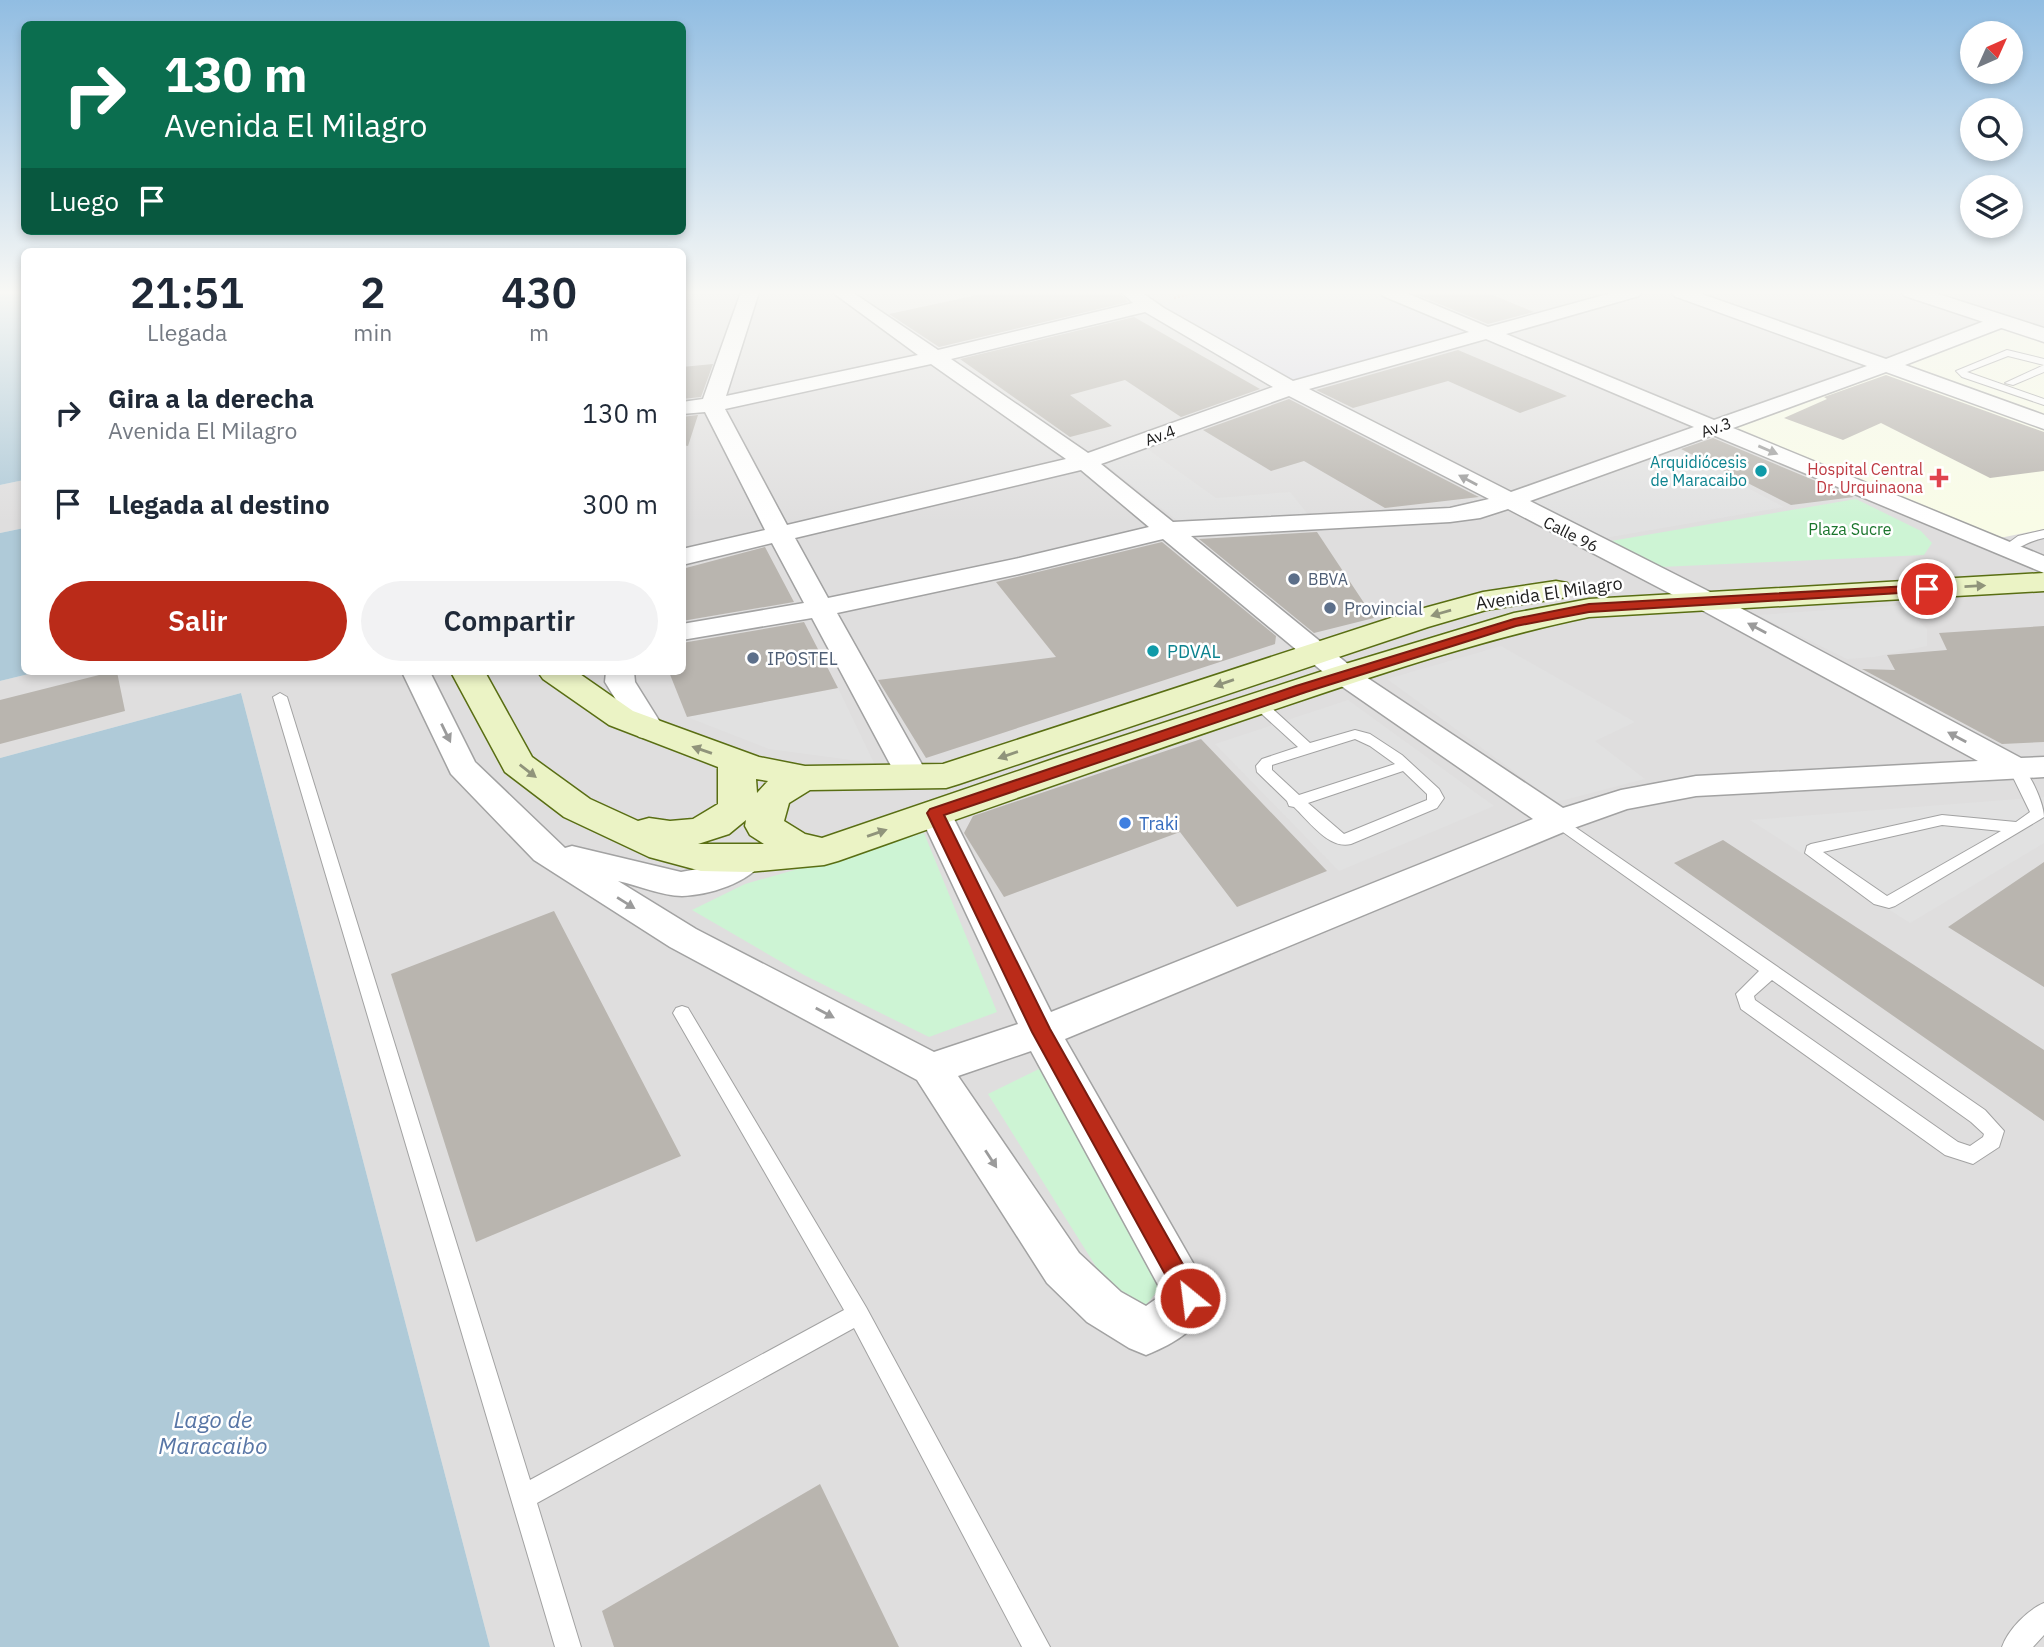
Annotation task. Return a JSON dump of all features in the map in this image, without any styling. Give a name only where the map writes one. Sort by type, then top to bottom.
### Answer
[{"type":"main road","name":"Avenida El Milagro","points":[[559,675],[621,718],[736,762],[805,778],[946,776],[1315,652],[1483,601],[1659,579],[2032,552]]},
{"type":"main road","name":"Avenida El Milagro","points":[[577,808],[663,848],[701,858],[748,859],[824,852],[1258,703],[1514,623],[1589,608],[2044,582]]},
{"type":"main road","points":[[470,675],[518,764],[577,808],[668,836],[708,828],[733,811],[739,793],[736,762]]},
{"type":"main road","points":[[805,778],[783,787],[767,804],[764,826],[792,844],[824,852]]},
{"type":"street","points":[[724,369],[712,405],[779,536],[913,777]]},
{"type":"street","points":[[686,408],[712,405],[880,369]]},
{"type":"street","points":[[952,369],[1085,462],[1344,675],[1559,821]]},
{"type":"street","name":"Calle 96","points":[[1257,369],[1508,502],[2030,768]]},
{"type":"street","name":"Av.4","points":[[686,556],[1085,462],[1290,388],[1356,369]]},
{"type":"street","points":[[1571,369],[1713,428],[2032,552]]},
{"type":"street","name":"Av.3","points":[[686,631],[821,608],[1018,566],[1167,530],[1450,515],[1480,511],[1877,369]]},
{"type":"street","points":[[1893,369],[2044,422]]},
{"type":"street","points":[[417,675],[462,767],[546,852],[682,938],[931,1069],[1063,1268],[1104,1307],[1146,1332],[1172,1317],[1190,1298],[1041,1032],[935,813]]},
{"type":"street","points":[[620,675],[621,682],[650,730]]},
{"type":"street","points":[[931,1069],[1041,1032],[1559,821],[1621,800],[1696,786],[2030,768]]},
{"type":"street","points":[[546,852],[681,884],[718,877],[748,859]]},
{"type":"lane","points":[[1966,369],[1961,371],[1965,375],[2044,402]]},
{"type":"lane","points":[[2010,383],[2042,369]]},
{"type":"lane","points":[[280,697],[568,1647]]},
{"type":"lane","points":[[1258,703],[1308,749]]},
{"type":"lane","points":[[1354,734],[1370,739],[1434,792],[1436,798],[1432,804],[1345,840],[1337,838],[1294,802],[1265,772],[1263,766],[1267,762],[1308,749],[1354,734]]},
{"type":"lane","points":[[1294,802],[1404,766]]},
{"type":"lane","points":[[2019,827],[1942,820],[1817,848],[1813,853],[1880,900],[1889,902],[2019,827],[2039,813],[2030,768]]},
{"type":"lane","points":[[1559,821],[1772,970],[1978,1116],[1994,1131],[1992,1141],[1973,1155],[1952,1149],[1747,1004],[1745,994],[1772,970]]},
{"type":"lane","points":[[682,1013],[858,1314],[1037,1647]]},
{"type":"lane","points":[[523,1497],[858,1314]]},
{"type":"lane","points":[[2015,1647],[2044,1616]]},
{"type":"shaded area","points":[[686,369],[2044,369],[2044,1647],[490,1647],[241,693],[0,758],[0,681],[25,675],[686,675]]},
{"type":"shaded area","points":[[1256,369],[1356,369],[1290,388]]},
{"type":"shaded area","name":"Hospital Central Dr. Urquinaona","points":[[1873,369],[2044,369],[2044,529],[1985,541],[1713,428]]},
{"type":"shaded area","points":[[1146,448],[1216,498],[1290,492],[1310,517],[1178,521],[1102,462]]},
{"type":"shaded area","points":[[1672,448],[1784,507],[1605,538],[1533,502]]},
{"type":"shaded area","points":[[21,481],[21,529],[0,533],[0,485]]},
{"type":"shaded area","points":[[1902,605],[1927,629],[1927,646],[1874,657],[1847,659],[1758,615]]},
{"type":"shaded area","points":[[1501,646],[1635,722],[1595,741],[1645,779],[1556,802],[1387,679]]},
{"type":"shaded area","points":[[838,688],[874,763],[769,749],[687,717]]},
{"type":"shaded area","points":[[1348,700],[1494,806],[1339,871],[1215,744]]},
{"type":"shaded area","points":[[2044,797],[2044,843],[1910,923],[1750,820]]},
{"type":"green space","name":"Plaza Sucre","points":[[1856,499],[1921,531],[1932,543],[1924,555],[1661,567],[1611,541]]},
{"type":"green space","points":[[924,833],[997,1012],[929,1037],[804,975],[692,910],[745,884]]},
{"type":"green space","points":[[1041,1068],[1163,1284],[1146,1305],[1105,1281],[988,1094]]},
{"type":"water","points":[[0,369],[21,369],[21,481],[0,485]]},
{"type":"water","points":[[21,529],[21,675],[25,675],[0,681],[0,533]]},
{"type":"water","name":"Lago de Maracaibo","points":[[241,693],[490,1647],[0,1647],[0,758]]},
{"type":"building","points":[[686,369],[711,369],[701,397],[686,399]]},
{"type":"building","points":[[974,369],[1225,369],[1260,389],[1181,417],[1125,380],[1070,395],[1112,426],[1070,437]]},
{"type":"building","points":[[1391,369],[1503,369],[1567,396],[1520,413],[1448,381],[1353,408],[1316,390]]},
{"type":"building","points":[[1886,375],[2044,432],[2044,471],[1990,478],[1881,423],[1843,440],[1784,418],[1827,399],[1824,397]]},
{"type":"building","points":[[1289,399],[1479,497],[1385,508],[1304,461],[1271,471],[1203,430]]},
{"type":"building","points":[[698,415],[688,446],[686,446],[686,416]]},
{"type":"building","name":"Arquidiócesis de Maracaibo","points":[[1713,438],[1854,497],[1791,505],[1681,449]]},
{"type":"building","name":"BBVA","points":[[1317,532],[1374,618],[1314,633],[1199,539]]},
{"type":"building","name":"PDVAL","points":[[1162,542],[1276,636],[1275,644],[926,758],[878,680],[1056,657],[996,582]]},
{"type":"building","points":[[765,547],[794,602],[686,620],[686,568]]},
{"type":"building","name":"IPOSTEL","points":[[804,622],[838,688],[687,717],[670,675],[686,675],[686,642]]},
{"type":"building","points":[[2044,626],[2044,742],[2002,744],[1862,669],[1895,670],[1887,655],[1947,650],[1939,633]]},
{"type":"building","points":[[99,675],[118,675],[125,711],[0,744],[0,700]]},
{"type":"building","name":"Traki","points":[[1201,739],[1327,871],[1237,907],[1180,832],[1004,897],[964,833],[973,816]]},
{"type":"building","points":[[1723,840],[2044,1050],[2044,1121],[1674,863]]},
{"type":"building","points":[[2044,862],[2044,987],[1948,927]]},
{"type":"building","points":[[554,911],[681,1156],[476,1242],[391,974]]},
{"type":"building","points":[[820,1484],[899,1647],[614,1647],[602,1611]]},
{"type":"place","name":"Arquidiócesis de Maracaibo","points":[[1761,471]]},
{"type":"place","name":"Hospital Central Dr. Urquinaona","points":[[1939,478]]},
{"type":"place","name":"BBVA","points":[[1294,579]]},
{"type":"place","name":"Provincial","points":[[1330,608]]},
{"type":"place","name":"PDVAL","points":[[1153,651]]},
{"type":"place","name":"IPOSTEL","points":[[753,658]]},
{"type":"place","name":"Traki","points":[[1125,823]]},
{"type":"route","points":[[1190,1298],[1041,1032],[935,813],[1301,689],[1514,623],[1589,608],[1927,589]]}]
